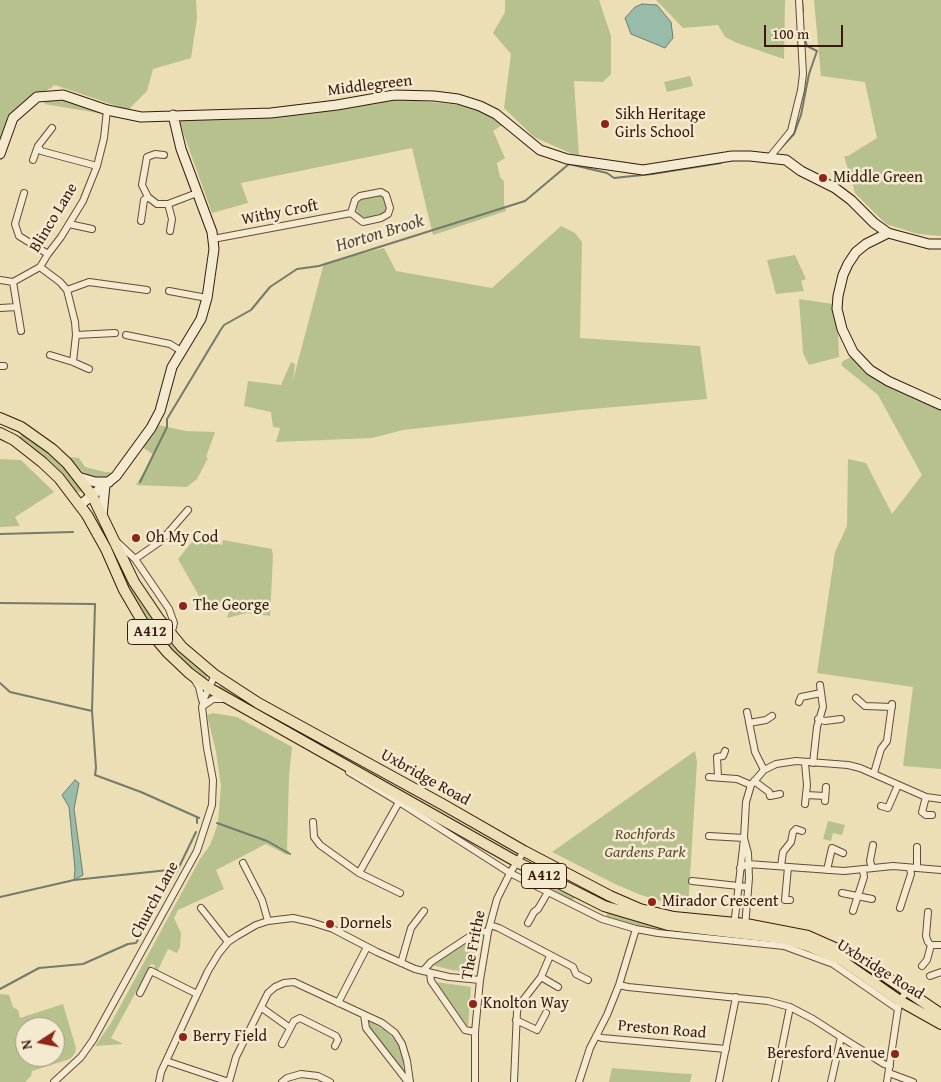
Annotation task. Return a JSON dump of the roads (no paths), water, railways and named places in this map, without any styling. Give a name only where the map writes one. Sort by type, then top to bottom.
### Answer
[{"type":"main road","name":"Uxbridge Road","points":[[0,418],[21,427],[52,449],[78,477],[92,495],[134,582],[171,635],[215,676],[258,703],[524,851],[610,896],[640,909],[674,917],[734,928],[808,936],[860,959],[941,1014]]},
{"type":"main road","name":"Uxbridge Road","points":[[0,433],[14,440],[59,478],[80,505],[106,549],[134,608],[146,626],[168,654],[209,688],[517,862],[604,906],[668,925],[701,930],[734,928]]},
{"type":"main road","name":"Uxbridge Road","points":[[745,929],[808,946],[841,960],[899,1005],[941,1024]]},
{"type":"street","points":[[769,158],[791,131],[801,90],[803,74],[799,0]]},
{"type":"street","name":"Middlegreen","points":[[0,154],[13,118],[38,98],[63,95],[107,110],[141,117],[270,113],[394,95],[434,96],[458,99],[480,106],[496,114],[540,150],[567,159],[643,170],[732,156],[786,160],[801,171],[835,188],[888,233]]},
{"type":"street","name":"Blinco Lane","points":[[12,282],[40,268],[83,201],[97,166],[104,138],[107,110]]},
{"type":"street","points":[[80,505],[116,476],[152,428],[160,411],[172,367],[202,319],[207,298],[214,249],[213,239],[172,115]]},
{"type":"street","points":[[33,160],[38,146],[52,128]]},
{"type":"street","points":[[38,146],[40,151],[97,166]]},
{"type":"street","points":[[164,155],[154,154],[147,157],[142,185],[148,197],[157,204],[168,204],[197,193]]},
{"type":"street","name":"Withy Croft","points":[[213,239],[352,213],[363,222],[381,218],[388,214],[390,208],[386,195],[381,192],[360,196],[355,200],[352,213]]},
{"type":"street","points":[[24,193],[15,224],[19,236],[48,254]]},
{"type":"street","points":[[141,222],[144,200],[148,197]]},
{"type":"street","points":[[168,204],[172,219],[170,230]]},
{"type":"street","points":[[69,224],[92,230]]},
{"type":"street","points":[[941,244],[929,244],[888,233],[866,244],[856,252],[843,275],[837,309],[842,330],[853,352],[870,370],[888,381],[941,405]]},
{"type":"street","points":[[40,268],[60,282],[67,290],[70,298],[76,335],[73,362]]},
{"type":"street","points":[[0,280],[12,282],[21,331]]},
{"type":"street","points":[[67,290],[89,282],[147,290]]},
{"type":"street","points":[[169,291],[207,298]]},
{"type":"street","points":[[0,308],[17,307]]},
{"type":"street","points":[[76,335],[115,333]]},
{"type":"street","points":[[126,335],[170,344],[181,351]]},
{"type":"street","points":[[50,355],[89,369]]},
{"type":"street","points":[[78,477],[107,483]]},
{"type":"street","points":[[102,516],[107,483]]},
{"type":"street","points":[[135,559],[161,541],[188,510]]},
{"type":"street","points":[[114,539],[135,559],[169,609],[174,623],[171,635]]},
{"type":"street","name":"Church Lane","points":[[54,1082],[81,1057],[93,1040],[197,850],[212,805],[213,780],[199,687],[189,673]]},
{"type":"street","name":"Church Lane","points":[[202,706],[215,676]]},
{"type":"street","points":[[814,762],[818,719],[823,707],[820,685]]},
{"type":"street","points":[[799,702],[801,697],[821,693]]},
{"type":"street","points":[[856,698],[865,706],[892,706],[887,741],[882,749],[874,773]]},
{"type":"street","points":[[202,706],[213,699],[229,699]]},
{"type":"street","points":[[748,712],[755,752],[764,770]]},
{"type":"street","points":[[749,723],[766,720],[772,716]]},
{"type":"street","points":[[818,719],[825,721],[841,719]]},
{"type":"street","name":"Uxbridge Road","points":[[296,741],[399,802],[510,873],[602,919],[636,929],[682,936],[784,946],[833,964],[899,1005]]},
{"type":"street","points":[[718,777],[717,757],[723,756],[725,751]]},
{"type":"street","points":[[734,928],[746,802],[753,783],[764,770],[776,764],[796,761],[848,765],[874,773],[926,797],[941,799]]},
{"type":"street","points":[[805,762],[807,785],[805,804]]},
{"type":"street","points":[[709,777],[753,783],[769,792],[770,796],[780,794]]},
{"type":"street","points":[[881,806],[888,808],[898,785]]},
{"type":"street","points":[[806,795],[825,798],[826,787]]},
{"type":"street","points":[[926,797],[922,812],[926,815],[932,815]]},
{"type":"street","points":[[358,873],[399,802]]},
{"type":"street","points":[[314,822],[314,837],[320,845],[358,873],[400,893]]},
{"type":"street","points":[[790,900],[785,900],[784,852],[791,842],[792,832],[796,829],[802,831]]},
{"type":"street","points":[[709,836],[744,838]]},
{"type":"street","points":[[744,838],[748,853],[745,929]]},
{"type":"street","points":[[872,868],[870,861],[873,844]]},
{"type":"street","points":[[900,908],[914,868],[917,847]]},
{"type":"street","points":[[827,870],[832,848],[843,852]]},
{"type":"street","name":"The Frithe","points":[[475,1082],[475,1032],[480,980],[489,929],[497,899],[524,851]]},
{"type":"street","points":[[243,863],[262,900],[268,922]]},
{"type":"street","points":[[740,868],[748,864],[827,870],[862,870],[893,866],[941,870]]},
{"type":"street","points":[[853,911],[864,877],[862,870]]},
{"type":"street","points":[[692,881],[748,887]]},
{"type":"street","points":[[528,923],[548,892]]},
{"type":"street","points":[[842,893],[872,899]]},
{"type":"street","points":[[202,908],[228,942]]},
{"type":"street","points":[[401,963],[411,928],[424,911]]},
{"type":"street","points":[[922,966],[927,960],[931,945],[926,936],[928,912]]},
{"type":"street","points":[[159,1082],[166,1061],[219,953],[228,942],[256,925],[293,918],[311,922],[333,929],[401,963],[426,972],[480,980]]},
{"type":"street","points":[[426,972],[431,962],[478,931],[498,928],[573,967],[576,974],[588,980]]},
{"type":"street","points":[[579,1082],[586,1059],[619,985],[636,929]]},
{"type":"street","points":[[931,945],[941,945]]},
{"type":"street","points":[[338,1003],[367,946]]},
{"type":"street","points":[[514,1082],[517,1011],[520,1004],[541,978],[550,956]]},
{"type":"street","points":[[140,993],[151,971],[198,994]]},
{"type":"street","points":[[426,972],[465,1030],[475,1032]]},
{"type":"street","points":[[930,976],[941,972]]},
{"type":"street","points":[[541,978],[558,987]]},
{"type":"street","points":[[166,1061],[229,1082],[236,1057],[268,994],[275,986],[294,982],[382,1023],[395,1033],[402,1044],[407,1061],[409,1082]]},
{"type":"street","points":[[619,985],[768,1000],[790,1007],[813,1019],[840,1038],[913,1082]]},
{"type":"street","points":[[887,1082],[899,1005],[906,992]]},
{"type":"street","points":[[719,1082],[736,997]]},
{"type":"street","points":[[775,1082],[790,1007]]},
{"type":"street","points":[[262,1008],[290,1028]]},
{"type":"street","points":[[516,1020],[537,1030],[546,1013]]},
{"type":"street","points":[[364,1015],[366,1028],[409,1082]]},
{"type":"street","points":[[282,1044],[294,1021],[300,1018],[336,1036],[338,1040],[335,1046]]},
{"type":"street","name":"Preston Road","points":[[596,1036],[726,1049]]},
{"type":"street","points":[[831,1082],[840,1038]]},
{"type":"street","points":[[282,1082],[287,1078],[301,1074],[318,1076],[330,1082]]},
{"type":"waterway","name":"Horton Brook","points":[[802,0],[803,12]]},
{"type":"waterway","name":"Horton Brook","points":[[780,149],[794,134],[801,115],[809,74],[817,51],[807,46],[804,36]]},
{"type":"waterway","name":"Horton Brook","points":[[140,482],[167,427],[167,419],[224,325],[251,310],[270,287],[297,269],[319,266],[525,201],[569,164],[607,173],[614,178],[721,163]]},
{"type":"waterway","name":"Horton Brook","points":[[0,534],[73,532]]},
{"type":"waterway","points":[[0,603],[95,604],[92,711]]},
{"type":"waterway","points":[[0,683],[10,692],[92,711],[95,775],[141,792],[197,817]]},
{"type":"waterway","points":[[197,823],[197,817],[199,818]]},
{"type":"waterway","points":[[217,823],[267,841],[290,854]]},
{"type":"waterway","points":[[0,989],[39,968],[83,964],[128,944],[136,943],[178,869],[196,832]]},
{"type":"waterway","points":[[0,897],[74,880],[178,869]]},
{"type":"place","name":"Sikh Heritage Girls School","points":[[605,124]]},
{"type":"place","name":"Middle Green","points":[[823,178]]},
{"type":"place","name":"Oh My Cod","points":[[136,538]]},
{"type":"place","name":"The George","points":[[183,606]]},
{"type":"place","name":"Mirador Crescent","points":[[652,902]]},
{"type":"place","name":"Dornels","points":[[330,924]]},
{"type":"place","name":"Knolton Way","points":[[473,1004]]},
{"type":"place","name":"Berry Field","points":[[183,1037]]},
{"type":"place","name":"Beresford Avenue","points":[[895,1054]]},
{"type":"park label","name":"Rochfords Gardens Park","points":[[645,844]]}]
